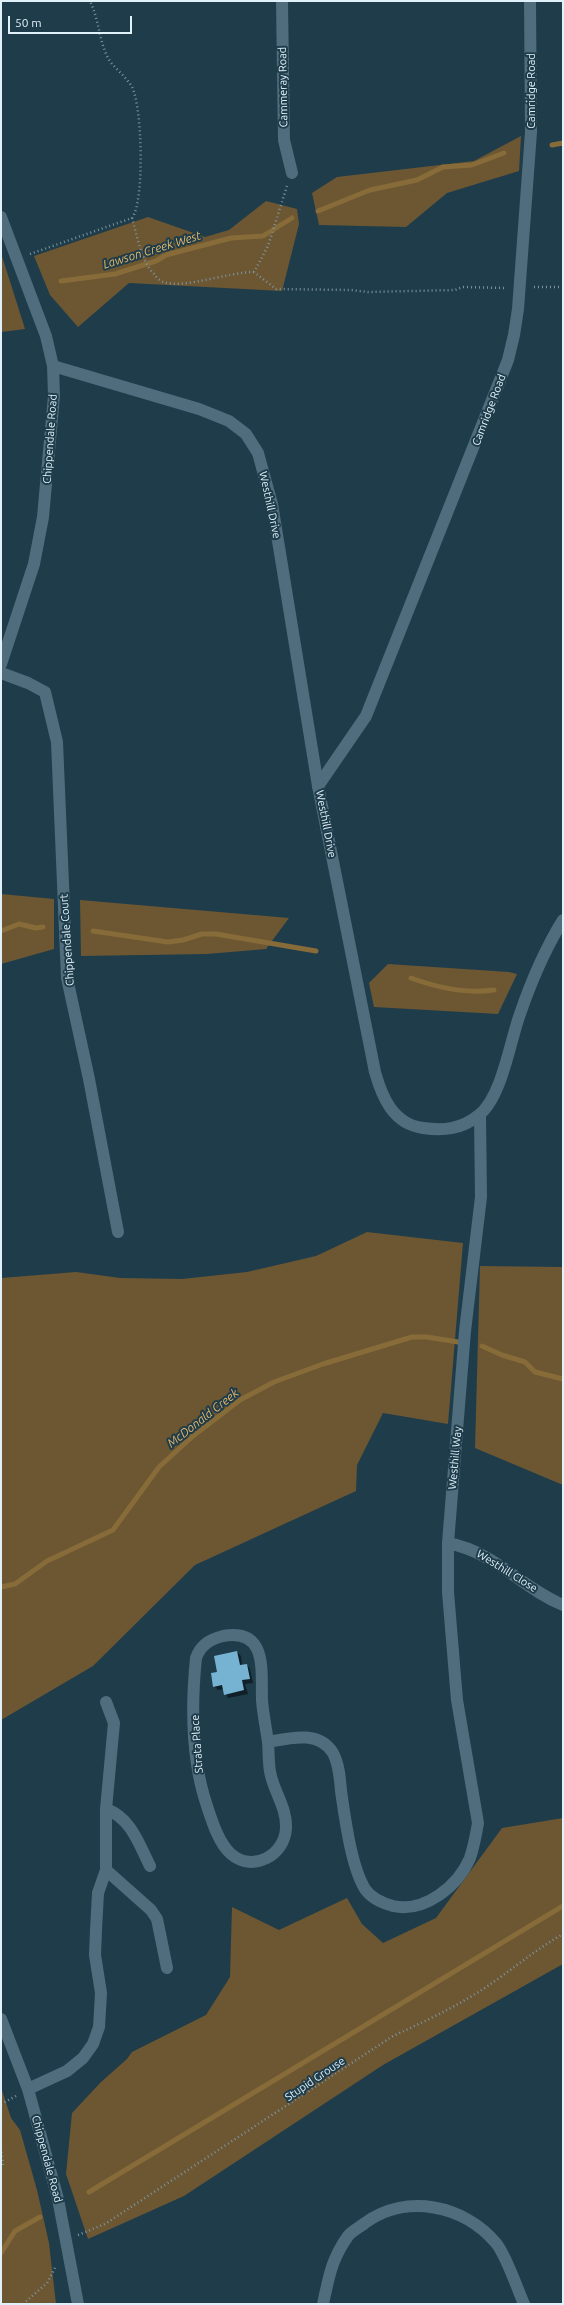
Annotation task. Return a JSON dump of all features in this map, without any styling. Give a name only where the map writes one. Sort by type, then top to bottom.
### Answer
[{"type":"street","name":"Cammeray Road","points":[[282,1],[284,140],[292,173]]},
{"type":"street","name":"Camridge Road","points":[[318,786],[366,716],[508,360],[518,309],[531,132],[530,1]]},
{"type":"street","name":"Chippendale Road","points":[[1,217],[46,336],[53,366],[54,396],[43,517],[34,564],[1,664]]},
{"type":"street","name":"Westhill Drive","points":[[53,366],[199,408],[228,421],[246,434],[258,453],[272,504],[318,786],[375,1072],[386,1105],[399,1118],[418,1127],[443,1130],[456,1128],[480,1114],[495,1092],[519,1015],[537,972],[563,920]]},
{"type":"street","name":"Chippendale Court","points":[[1,673],[28,683],[45,692],[51,713],[57,742],[67,978],[89,1079],[118,1232]]},
{"type":"street","name":"Westhill Way","points":[[268,1742],[309,1737],[326,1746],[332,1753],[338,1766],[346,1825],[359,1878],[366,1890],[375,1899],[386,1904],[408,1907],[431,1900],[444,1891],[459,1876],[469,1859],[475,1842],[478,1823],[456,1700],[448,1592],[448,1543],[465,1331],[481,1196],[480,1114]]},
{"type":"street","name":"Westhill Close","points":[[448,1543],[467,1547],[480,1553],[542,1593],[563,1604]]},
{"type":"street","name":"Strata Place","points":[[227,1636],[240,1636],[248,1640],[258,1649],[263,1665],[263,1706],[268,1742],[271,1775],[286,1819],[286,1829],[284,1839],[273,1855],[260,1861],[245,1861],[231,1854],[224,1846],[207,1807],[197,1770],[194,1716],[196,1658],[199,1650],[214,1639],[227,1636]]},
{"type":"street","points":[[28,2089],[67,2070],[83,2058],[93,2044],[99,2027],[101,1993],[96,1955],[98,1900],[106,1870],[106,1809],[114,1723],[106,1702]]},
{"type":"street","points":[[106,1809],[123,1819],[131,1829],[150,1866]]},
{"type":"street","points":[[106,1870],[151,1910],[157,1919],[167,1968]]},
{"type":"street","name":"Chippendale Road","points":[[1,2019],[28,2089],[58,2199],[78,2304]]},
{"type":"street","points":[[323,2304],[331,2263],[349,2235],[375,2216],[410,2206],[442,2208],[473,2221],[497,2244],[524,2304]]},
{"type":"path","points":[[90,1],[98,16],[106,54],[132,87],[138,105],[140,186],[139,201],[132,218],[142,252],[152,274],[162,282],[188,282],[241,272],[254,272],[276,288],[388,292],[455,290],[463,287],[510,287]]},
{"type":"path","points":[[254,272],[268,246],[283,195]]},
{"type":"path","points":[[30,254],[132,218]]},
{"type":"path","points":[[529,287],[563,287]]},
{"type":"path","name":"Stupid Grouse","points":[[76,2236],[105,2224],[286,2108],[393,2036],[444,2012],[494,1982],[536,1949],[563,1934]]},
{"type":"path","points":[[1,2148],[3,2165],[1,2167]]},
{"type":"path","points":[[23,2304],[47,2283],[56,2266]]},
{"type":"shaded area","points":[[521,136],[519,171],[447,193],[406,227],[319,225],[312,193],[337,177],[474,161]]},
{"type":"shaded area","points":[[266,201],[297,209],[299,224],[282,291],[129,283],[78,327],[50,295],[34,256],[148,217],[205,237],[229,230]]},
{"type":"shaded area","points":[[1,253],[25,329],[1,332]]},
{"type":"shaded area","points":[[1,894],[54,899],[54,949],[1,964]]},
{"type":"shaded area","points":[[80,900],[289,918],[266,949],[207,954],[81,956]]},
{"type":"shaded area","points":[[388,964],[509,972],[517,974],[498,1014],[374,1007],[369,983]]},
{"type":"shaded area","points":[[367,1232],[463,1243],[448,1424],[383,1413],[357,1465],[356,1491],[195,1565],[93,1666],[1,1720],[1,1278],[76,1272],[120,1278],[182,1279],[247,1272],[316,1256]]},
{"type":"shaded area","points":[[480,1266],[563,1267],[563,1485],[475,1448]]},
{"type":"shaded area","points":[[563,1818],[563,1964],[383,2065],[184,2196],[88,2239],[66,2174],[72,2113],[101,2082],[127,2059],[132,2052],[206,2015],[230,1977],[232,1907],[279,1930],[347,1898],[362,1924],[383,1943],[436,1918],[502,1828]]},
{"type":"shaded area","points":[[1,2087],[11,2118],[20,2130],[37,2190],[49,2243],[56,2304],[1,2304]]},
{"type":"building","points":[[237,1651],[240,1665],[247,1664],[250,1679],[242,1680],[244,1690],[224,1695],[222,1685],[213,1687],[211,1673],[217,1672],[214,1656]]},
{"type":"waterway","name":"Lawson Creek West","points":[[552,145],[563,143]]},
{"type":"waterway","name":"Lawson Creek West","points":[[318,211],[370,190],[417,180],[443,167],[472,165],[504,153]]},
{"type":"waterway","name":"Lawson Creek West","points":[[61,281],[115,274],[156,261],[166,255],[231,238],[263,236],[292,218]]},
{"type":"waterway","points":[[1,931],[19,924],[36,928],[43,927]]},
{"type":"waterway","points":[[93,931],[168,942],[183,940],[202,934],[216,934],[316,951]]},
{"type":"waterway","points":[[411,978],[431,985],[462,991],[494,990]]},
{"type":"waterway","name":"McDonald Creek","points":[[1,1587],[15,1584],[47,1561],[113,1530],[159,1467],[193,1436],[240,1400],[274,1382],[323,1364],[412,1337],[427,1337],[458,1342]]},
{"type":"waterway","name":"McDonald Creek","points":[[482,1346],[502,1355],[525,1362],[535,1372],[563,1379]]},
{"type":"waterway","points":[[89,2192],[563,1906]]},
{"type":"waterway","points":[[1,2253],[15,2231],[40,2217]]}]
